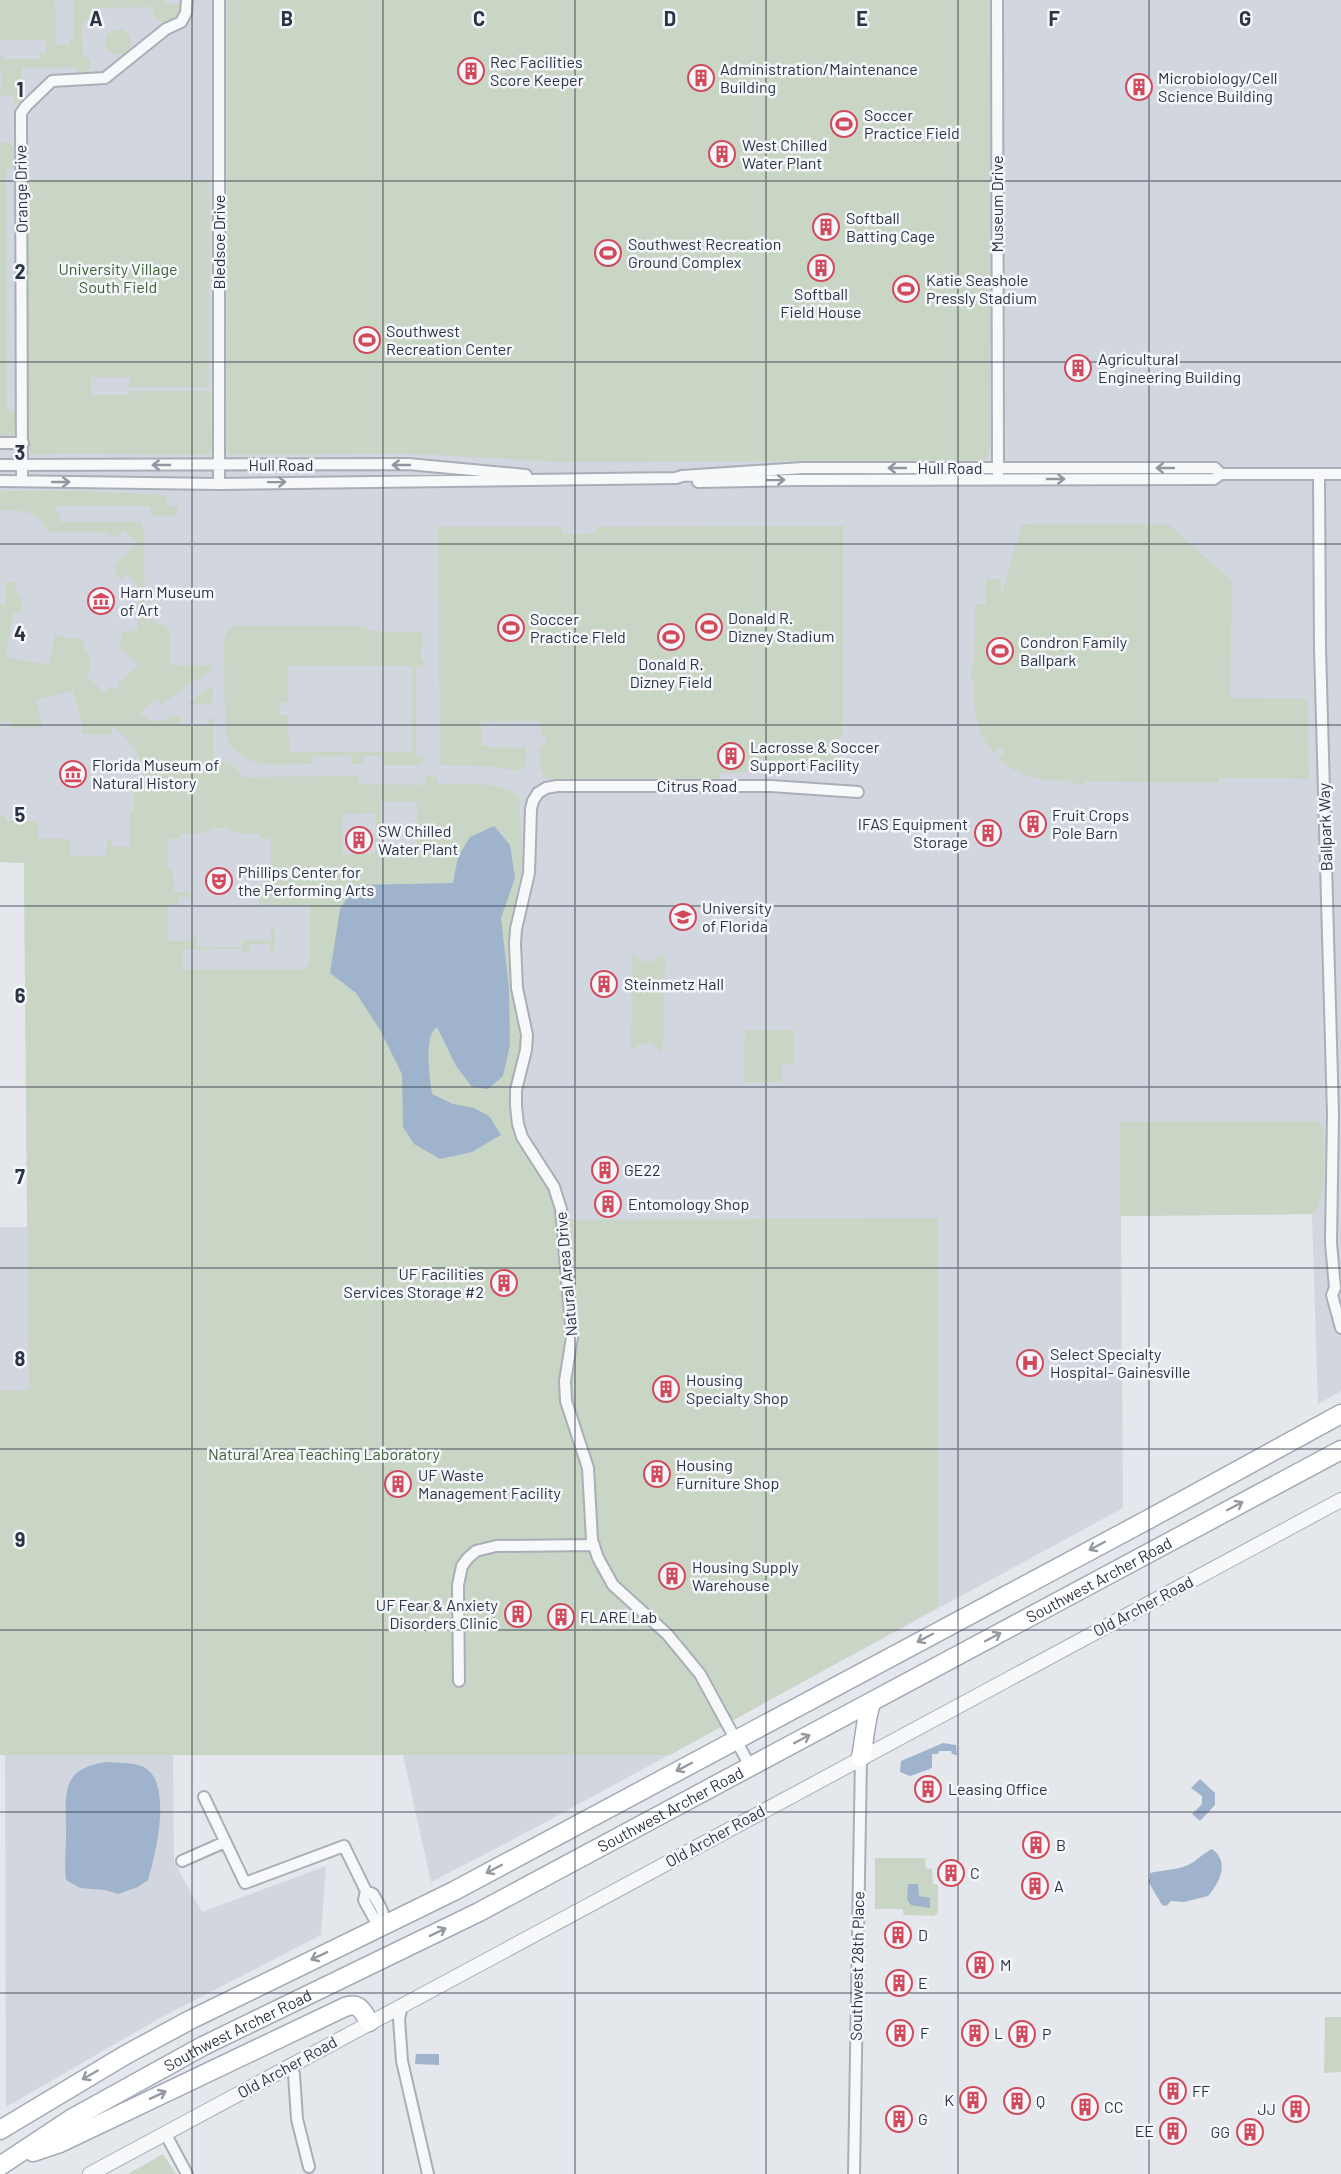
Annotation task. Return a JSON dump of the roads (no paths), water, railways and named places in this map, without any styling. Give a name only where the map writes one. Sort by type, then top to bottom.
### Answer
[{"type":"main road","name":"Southwest Archer Road","points":[[0,2130],[127,2054],[250,1988],[383,1926],[526,1852],[1341,1414]]},
{"type":"main road","name":"Southwest Archer Road","points":[[3,2158],[141,2080],[264,2015],[541,1879],[1341,1450]]},
{"type":"main road","points":[[1142,1556],[1149,1519]]},
{"type":"main road","points":[[861,1757],[866,1733],[865,1719],[871,1703]]},
{"type":"main road","points":[[526,1852],[541,1879]]},
{"type":"main road","points":[[383,1926],[396,1952]]},
{"type":"main road","points":[[3,2158],[60,2143],[345,2007],[358,2006],[369,2022]]},
{"type":"main road","points":[[127,2054],[141,2080]]},
{"type":"street","name":"Orange Drive","points":[[22,481],[21,113],[52,81],[105,78],[168,28],[181,22],[187,11],[186,0]]},
{"type":"street","name":"Bledsoe Drive","points":[[219,0],[219,484]]},
{"type":"street","name":"Museum Drive","points":[[998,0],[998,474]]},
{"type":"street","points":[[0,443],[23,443]]},
{"type":"street","name":"Hull Road","points":[[0,465],[408,464],[562,479]]},
{"type":"street","name":"Hull Road","points":[[0,481],[219,484],[354,481],[494,482],[676,478],[791,468],[998,474],[1215,468],[1221,474],[1341,474]]},
{"type":"street","name":"Ballpark Way","points":[[1319,474],[1320,648],[1337,1114],[1331,1243],[1338,1291],[1332,1295],[1341,1328]]},
{"type":"street","name":"Citrus Road","points":[[538,793],[548,787],[557,786],[771,786],[858,792]]},
{"type":"street","name":"Natural Area Drive","points":[[538,793],[531,809],[529,876],[515,937],[516,982],[527,1035],[526,1050],[516,1090],[516,1106],[522,1137],[554,1187],[561,1205],[572,1337],[566,1377],[566,1401],[588,1468],[594,1545],[601,1565],[613,1585],[667,1634],[700,1674],[750,1766]]},
{"type":"street","name":"Old Archer Road","points":[[90,2174],[1341,1500]]},
{"type":"street","points":[[459,1681],[458,1581],[462,1566],[468,1557],[476,1551],[496,1546],[594,1545]]},
{"type":"street","name":"Southwest 28th Place","points":[[854,2174],[861,1757]]},
{"type":"street","points":[[204,1797],[245,1883],[344,1846],[366,1891],[364,1900],[376,1922],[383,1926]]},
{"type":"street","points":[[182,1861],[225,1842]]},
{"type":"street","points":[[402,2005],[399,2019],[402,2061],[428,2174]]},
{"type":"street","points":[[290,2065],[294,2074],[297,2118],[309,2167]]},
{"type":"street","points":[[165,2133],[187,2174]]},
{"type":"water","points":[[494,826],[510,845],[515,878],[501,918],[509,988],[510,1045],[503,1076],[488,1089],[472,1087],[456,1066],[437,1027],[430,1039],[428,1058],[432,1094],[453,1104],[474,1108],[489,1116],[501,1135],[472,1152],[440,1159],[414,1144],[403,1127],[402,1074],[380,1030],[356,993],[330,973],[340,909],[355,885],[453,883],[458,857],[470,837]]},
{"type":"water","points":[[943,1743],[956,1745],[957,1755],[952,1754],[951,1751],[939,1751],[938,1754],[932,1754],[930,1769],[910,1776],[900,1772],[901,1761]]},
{"type":"water","points":[[106,1762],[130,1763],[144,1767],[153,1775],[160,1803],[158,1837],[148,1880],[138,1887],[118,1894],[105,1890],[80,1888],[66,1880],[65,1874],[68,1788],[79,1771]]},
{"type":"water","points":[[1200,1779],[1215,1793],[1215,1805],[1200,1821],[1192,1814],[1202,1804],[1202,1796],[1191,1788]]},
{"type":"water","points":[[1212,1849],[1221,1860],[1222,1866],[1216,1885],[1208,1896],[1184,1902],[1171,1901],[1166,1906],[1162,1905],[1148,1881],[1150,1873],[1188,1865]]},
{"type":"water","points":[[908,1884],[918,1884],[919,1896],[930,1898],[930,1908],[911,1905],[907,1899]]},
{"type":"water","points":[[416,2054],[439,2054],[439,2065],[415,2064]]},
{"type":"place","name":"Rec Facilities Score Keeper","points":[[471,71]]},
{"type":"place","name":"Administration/Maintenance Building","points":[[701,78]]},
{"type":"place","name":"Microbiology/Cell Science Building","points":[[1139,87]]},
{"type":"place","name":"Soccer Practice Field","points":[[844,124]]},
{"type":"place","name":"West Chilled Water Plant","points":[[722,154]]},
{"type":"place","name":"Softball Batting Cage","points":[[826,227]]},
{"type":"place","name":"Southwest Recreation Ground Complex","points":[[608,253]]},
{"type":"place","name":"Softball Field House","points":[[821,268]]},
{"type":"place","name":"Katie Seashole Pressly Stadium","points":[[906,289]]},
{"type":"place","name":"Southwest Recreation Center","points":[[367,340]]},
{"type":"place","name":"Agricultural Engineering Building","points":[[1078,368]]},
{"type":"place","name":"Harn Museum of Art","points":[[101,601]]},
{"type":"place","name":"Donald R. Dizney Stadium","points":[[709,627]]},
{"type":"place","name":"Soccer Practice FIeld","points":[[511,628]]},
{"type":"place","name":"Donald R. Dizney Field","points":[[671,637]]},
{"type":"place","name":"Condron Family Ballpark","points":[[1000,651]]},
{"type":"place","name":"Lacrosse & Soccer Support Facility","points":[[731,756]]},
{"type":"place","name":"Florida Museum of Natural History","points":[[73,774]]},
{"type":"place","name":"Fruit Crops Pole Barn","points":[[1033,824]]},
{"type":"place","name":"IFAS Equipment Storage","points":[[988,833]]},
{"type":"place","name":"SW Chilled Water Plant","points":[[359,840]]},
{"type":"place","name":"Phillips Center for the Performing Arts","points":[[219,881]]},
{"type":"place","name":"University of Florida","points":[[683,917]]},
{"type":"place","name":"Steinmetz Hall","points":[[604,984]]},
{"type":"place","name":"GE22","points":[[605,1170]]},
{"type":"place","name":"Entomology Shop","points":[[608,1204]]},
{"type":"place","name":"UF Facilities Services Storage #2","points":[[504,1283]]},
{"type":"place","name":"Select Specialty Hospital- Gainesville","points":[[1030,1363]]},
{"type":"place","name":"Housing Specialty Shop","points":[[666,1389]]},
{"type":"place","name":"Housing Furniture Shop","points":[[657,1474]]},
{"type":"place","name":"UF Waste Management Facility","points":[[398,1484]]},
{"type":"place","name":"Housing Supply Warehouse","points":[[672,1576]]},
{"type":"place","name":"UF Fear & Anxiety Disorders Clinic","points":[[518,1614]]},
{"type":"place","name":"FLARE Lab","points":[[561,1617]]},
{"type":"place","name":"Leasing Office","points":[[928,1789]]},
{"type":"place","name":"B","points":[[1036,1845]]},
{"type":"place","name":"C","points":[[951,1873]]},
{"type":"place","name":"A","points":[[1035,1886]]},
{"type":"place","name":"D","points":[[898,1935]]},
{"type":"place","name":"M","points":[[980,1965]]},
{"type":"place","name":"E","points":[[899,1983]]},
{"type":"place","name":"F","points":[[900,2033]]},
{"type":"place","name":"L","points":[[975,2033]]},
{"type":"place","name":"P","points":[[1022,2034]]},
{"type":"place","name":"FF","points":[[1173,2091]]},
{"type":"place","name":"K","points":[[973,2100]]},
{"type":"place","name":"Q","points":[[1017,2101]]},
{"type":"place","name":"CC","points":[[1085,2107]]},
{"type":"place","name":"JJ","points":[[1296,2109]]},
{"type":"place","name":"G","points":[[899,2119]]},
{"type":"place","name":"EE","points":[[1173,2131]]},
{"type":"place","name":"GG","points":[[1250,2132]]},
{"type":"park label","name":"University Village South Field","points":[[118,278]]},
{"type":"park label","name":"Natural Area Teaching Laboratory","points":[[324,1454]]}]
